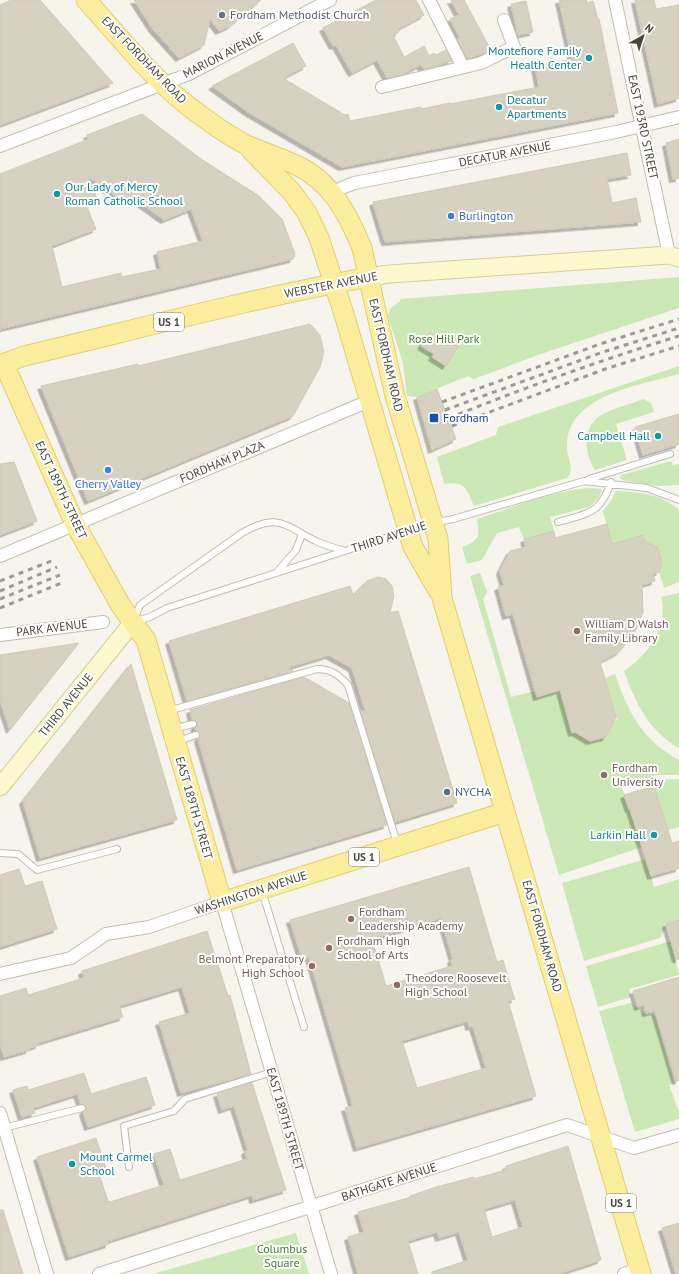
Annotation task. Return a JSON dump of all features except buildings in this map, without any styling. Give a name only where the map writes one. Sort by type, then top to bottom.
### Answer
[{"type":"main road","name":"EAST FORDHAM ROAD","points":[[86,0],[163,84],[204,118],[244,144],[282,181],[300,202],[319,238],[334,283],[413,547],[442,598]]},
{"type":"main road","name":"EAST FORDHAM ROAD","points":[[244,144],[297,165],[322,182],[343,206],[362,248],[395,396],[438,539],[442,598],[601,1136],[635,1272]]},
{"type":"main road","name":"WEBSTER AVENUE","points":[[2,364],[24,356],[334,283],[369,277],[451,269],[676,253]]},
{"type":"main road","name":"EAST 189TH STREET","points":[[2,364],[75,524],[121,606],[146,640],[222,902]]},
{"type":"main road","name":"THIRD AVENUE","points":[[0,787],[133,622]]},
{"type":"main road","name":"WASHINGTON AVENUE","points":[[222,902],[505,812]]},
{"type":"street","name":"MARION AVENUE","points":[[0,146],[189,74],[330,0]]},
{"type":"street","points":[[429,0],[463,67]]},
{"type":"street","name":"EAST 193RD STREET","points":[[615,0],[643,127],[676,253]]},
{"type":"street","points":[[382,87],[481,63],[514,47],[504,20]]},
{"type":"street","name":"DECATUR AVENUE","points":[[332,192],[354,183],[643,127],[679,117]]},
{"type":"street","name":"FORDHAM PLAZA","points":[[75,524],[369,401]]},
{"type":"street","points":[[0,556],[75,524]]},
{"type":"street","name":"PARK AVENUE","points":[[0,635],[103,622]]},
{"type":"street","name":"WASHINGTON AVENUE","points":[[0,974],[71,958],[106,934],[149,926],[222,902]]},
{"type":"street","name":"EAST 189TH STREET","points":[[222,902],[331,1274]]},
{"type":"street","points":[[0,1113],[47,1274]]},
{"type":"street","name":"BATHGATE AVENUE","points":[[99,1274],[312,1208],[567,1125],[634,1148],[679,1135]]},
{"type":"lane","name":"THIRD AVENUE","points":[[133,622],[150,617],[167,608],[276,574],[408,530],[453,519],[584,481],[670,454]]},
{"type":"lane","points":[[584,481],[611,482],[647,488],[679,500]]},
{"type":"lane","points":[[558,522],[590,513],[599,507],[607,494],[611,482]]},
{"type":"lane","name":"THIRD AVENUE","points":[[133,622],[140,605],[252,527],[268,522],[282,522],[320,543],[345,551]]},
{"type":"lane","points":[[276,574],[296,550],[302,534]]},
{"type":"lane","points":[[166,712],[317,669],[324,669],[334,672],[348,685],[398,847]]},
{"type":"lane","points":[[173,735],[193,724]]},
{"type":"lane","points":[[173,735],[196,735]]},
{"type":"lane","points":[[0,853],[18,854],[37,870],[117,849]]},
{"type":"lane","points":[[261,890],[304,1027]]},
{"type":"lane","points":[[129,1167],[124,1126],[174,1111],[185,1099],[272,1072]]},
{"type":"lane","points":[[4,1128],[82,1108]]},
{"type":"green space","name":"Rose Hill Park","points":[[679,277],[679,308],[535,356],[474,379],[468,376],[416,397],[407,396],[403,363],[388,316],[390,309],[401,299]]},
{"type":"green space","points":[[679,366],[679,374],[626,388],[608,395],[591,404],[578,416],[569,431],[567,449],[571,472],[567,478],[474,506],[467,490],[464,487],[451,483],[444,484],[437,457],[496,435],[498,427]]},
{"type":"green space","points":[[643,399],[651,403],[654,412],[616,424],[627,460],[595,470],[588,455],[587,447],[587,438],[592,424],[597,418],[605,413]]},
{"type":"green space","points":[[671,461],[673,465],[679,464],[679,485],[658,486],[623,480],[620,478],[621,475]]},
{"type":"green space","points":[[589,488],[602,489],[599,498],[589,507],[550,517],[554,531],[524,539],[519,527],[497,533],[482,560],[467,564],[462,547],[472,543],[477,538],[477,519],[561,492]]},
{"type":"green space","points":[[616,491],[642,493],[658,497],[679,510],[679,582],[664,588],[659,572],[662,564],[658,549],[645,544],[642,535],[612,544],[603,511],[611,501]]},
{"type":"green space","points":[[480,573],[487,592],[483,599],[511,697],[535,691],[537,697],[560,690],[572,733],[617,720],[605,678],[615,674],[625,701],[638,724],[655,743],[679,760],[679,775],[657,775],[622,788],[642,847],[559,875],[470,576]]},
{"type":"green space","points":[[679,593],[679,748],[669,742],[651,725],[638,704],[624,671],[633,665],[648,649],[659,629],[663,608],[661,597]]},
{"type":"green space","points":[[679,779],[679,827],[668,830],[654,786],[658,784],[657,780]]},
{"type":"green space","points":[[646,859],[654,887],[679,879],[679,920],[666,924],[660,938],[584,961],[562,883]]},
{"type":"green space","points":[[671,941],[679,975],[629,989],[631,997],[598,1007],[586,966]]},
{"type":"green space","points":[[631,1003],[647,1015],[652,1014],[655,1016],[674,1083],[669,1085],[679,1112],[679,1119],[635,1132],[599,1011]]},
{"type":"green space","name":"Columbus Square","points":[[296,1233],[309,1274],[153,1274]]},
{"type":"railway","points":[[442,402],[600,344],[679,319]]},
{"type":"railway","points":[[445,410],[603,352],[679,328]]},
{"type":"railway","points":[[449,418],[563,375],[679,336]]},
{"type":"railway","points":[[452,426],[608,368],[679,346]]},
{"type":"railway","points":[[0,581],[54,560]]},
{"type":"railway","points":[[0,591],[57,567]]},
{"type":"railway","points":[[0,599],[60,575]]},
{"type":"railway","points":[[0,608],[64,582]]},
{"type":"place","name":"Fordham Methodist Church","points":[[222,15]]},
{"type":"place","name":"Montefiore Family Health Center","points":[[589,58]]},
{"type":"place","name":"Decatur Apartments","points":[[499,107]]},
{"type":"place","name":"Our Lady of Mercy Roman Catholic School","points":[[57,194]]},
{"type":"place","name":"Burlington","points":[[451,216]]},
{"type":"place","name":"Fordham","points":[[434,418]]},
{"type":"place","name":"Campbell Hall","points":[[658,436]]},
{"type":"place","name":"Cherry Valley","points":[[108,470]]},
{"type":"place","name":"William D Walsh Family Library","points":[[577,631]]},
{"type":"place","name":"Fordham University","points":[[604,775]]},
{"type":"place","name":"NYCHA","points":[[447,792]]},
{"type":"place","name":"Larkin Hall","points":[[654,835]]},
{"type":"place","name":"Fordham Leadership Academy","points":[[351,919]]},
{"type":"place","name":"Fordham High School of Arts","points":[[329,948]]},
{"type":"place","name":"Belmont Preparatory High School","points":[[312,966]]},
{"type":"place","name":"Theodore Roosevelt High School","points":[[397,985]]},
{"type":"place","name":"Mount Carmel School","points":[[72,1164]]}]
